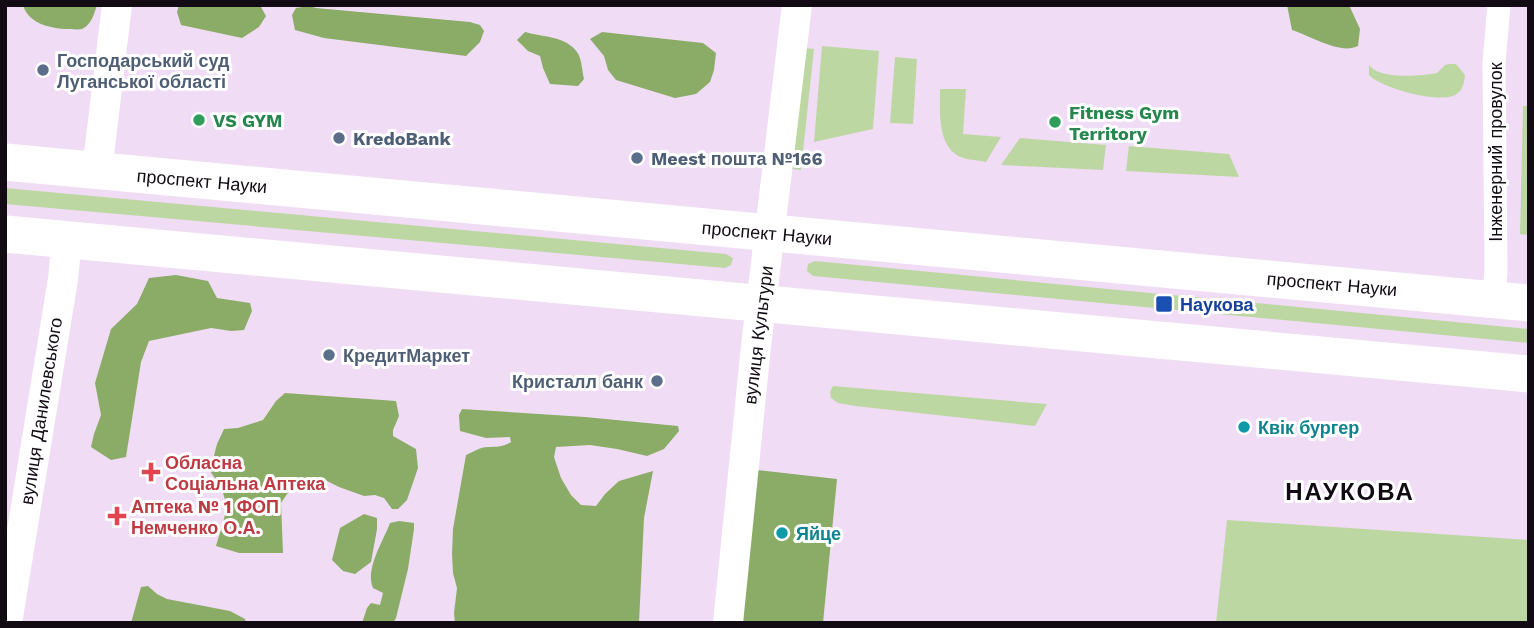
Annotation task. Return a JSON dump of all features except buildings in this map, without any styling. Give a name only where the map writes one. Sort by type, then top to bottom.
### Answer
[{"type":"main road","name":"проспект Науки","points":[[5,162],[1511,301]]},
{"type":"main road","points":[[5,234],[1529,374]]},
{"type":"street","points":[[97,171],[117,5]]},
{"type":"street","name":"вулиця Культури","points":[[728,623],[744,452],[797,5]]},
{"type":"street","name":"Інженерний провулок","points":[[1499,5],[1493,63],[1496,268],[1511,301]]},
{"type":"street","name":"вулиця Данилевського","points":[[7,623],[61,293],[67,240]]},
{"type":"green space","points":[[23,5],[97,5],[92,18],[82,29],[65,29],[34,20]]},
{"type":"green space","points":[[179,5],[258,5],[266,16],[259,27],[242,38],[181,25],[177,12]]},
{"type":"green space","points":[[1287,5],[1349,5],[1360,29],[1358,46],[1343,48],[1325,44],[1292,30]]},
{"type":"green space","points":[[309,6],[470,22],[480,25],[484,31],[480,42],[466,56],[324,38],[295,30],[292,15],[296,8]]},
{"type":"green space","points":[[525,32],[560,40],[577,52],[584,79],[578,86],[550,84],[540,56],[528,51],[517,40]]},
{"type":"green space","points":[[602,32],[703,43],[716,53],[710,82],[696,94],[675,98],[616,80],[608,70],[604,56],[590,39]]},
{"type":"green space","points":[[822,46],[879,51],[873,129],[814,142]]},
{"type":"green space","points":[[795,47],[814,49],[801,170],[783,168]]},
{"type":"green space","points":[[895,57],[917,59],[913,124],[890,123]]},
{"type":"green space","points":[[1450,64],[1456,64],[1465,75],[1460,91],[1447,97],[1436,98],[1411,93],[1385,85],[1369,75],[1369,65],[1382,73],[1411,76],[1437,73]]},
{"type":"green space","points":[[940,89],[966,89],[963,134],[1001,137],[986,162],[958,156],[946,143],[941,126]]},
{"type":"green space","points":[[1523,106],[1529,106],[1529,235],[1520,234]]},
{"type":"green space","points":[[1020,138],[1106,145],[1103,170],[1001,165]]},
{"type":"green space","points":[[1129,146],[1229,154],[1239,177],[1126,171]]},
{"type":"green space","points":[[5,188],[726,254],[733,258],[731,265],[725,268],[5,204]]},
{"type":"green space","points":[[815,261],[1529,329],[1529,343],[813,276],[807,271],[808,264]]},
{"type":"green space","points":[[176,275],[208,281],[217,298],[250,303],[252,311],[244,330],[211,328],[149,341],[141,362],[126,457],[111,460],[91,447],[101,415],[95,383],[111,329],[137,304],[149,278]]},
{"type":"green space","points":[[833,386],[1047,404],[1035,426],[838,403],[831,398]]},
{"type":"green space","points":[[285,393],[396,401],[399,416],[393,436],[416,449],[418,468],[407,500],[398,509],[392,509],[384,498],[364,496],[321,478],[296,481],[281,503],[283,553],[239,553],[216,546],[226,507],[222,491],[210,471],[217,444],[224,429],[238,428],[263,420]]},
{"type":"green space","points":[[462,409],[678,426],[679,431],[664,449],[647,456],[590,445],[556,447],[554,457],[561,478],[581,505],[596,506],[619,481],[653,471],[644,518],[639,623],[455,623],[457,588],[453,573],[453,529],[466,455],[482,448],[511,442],[510,437],[486,438],[460,431],[459,415]]},
{"type":"green space","points":[[757,470],[837,479],[823,623],[740,623]]},
{"type":"green space","points":[[364,514],[377,518],[371,562],[355,574],[343,571],[332,560],[340,528]]},
{"type":"green space","points":[[1227,520],[1529,540],[1529,623],[1216,623]]},
{"type":"green space","points":[[390,523],[414,523],[414,529],[396,618],[393,623],[362,623],[371,603],[380,605],[383,593],[373,588],[371,572]]},
{"type":"green space","points":[[148,586],[167,599],[230,611],[245,619],[246,623],[131,623],[141,587]]},
{"type":"place","name":"Господарський суд Луганської області","points":[[43,70]]},
{"type":"place","name":"VS GYM","points":[[199,120]]},
{"type":"place","name":"Fitness Gym Territory","points":[[1055,122]]},
{"type":"place","name":"KredoBank","points":[[339,138]]},
{"type":"place","name":"Meest пошта №166","points":[[637,158]]},
{"type":"place","name":"Наукова","points":[[1164,304]]},
{"type":"place","name":"КредитМаркет","points":[[329,355]]},
{"type":"place","name":"Кристалл банк","points":[[657,381]]},
{"type":"place","name":"Квік бургер","points":[[1244,427]]},
{"type":"place","name":"Обласна Соціальна Аптека","points":[[151,472]]},
{"type":"place","name":"Аптека № 1 ФОП Немченко О.А.","points":[[117,516]]},
{"type":"place","name":"Яйце","points":[[782,533]]},
{"type":"district","name":"НАУКОВА","points":[[1350,492]]}]
